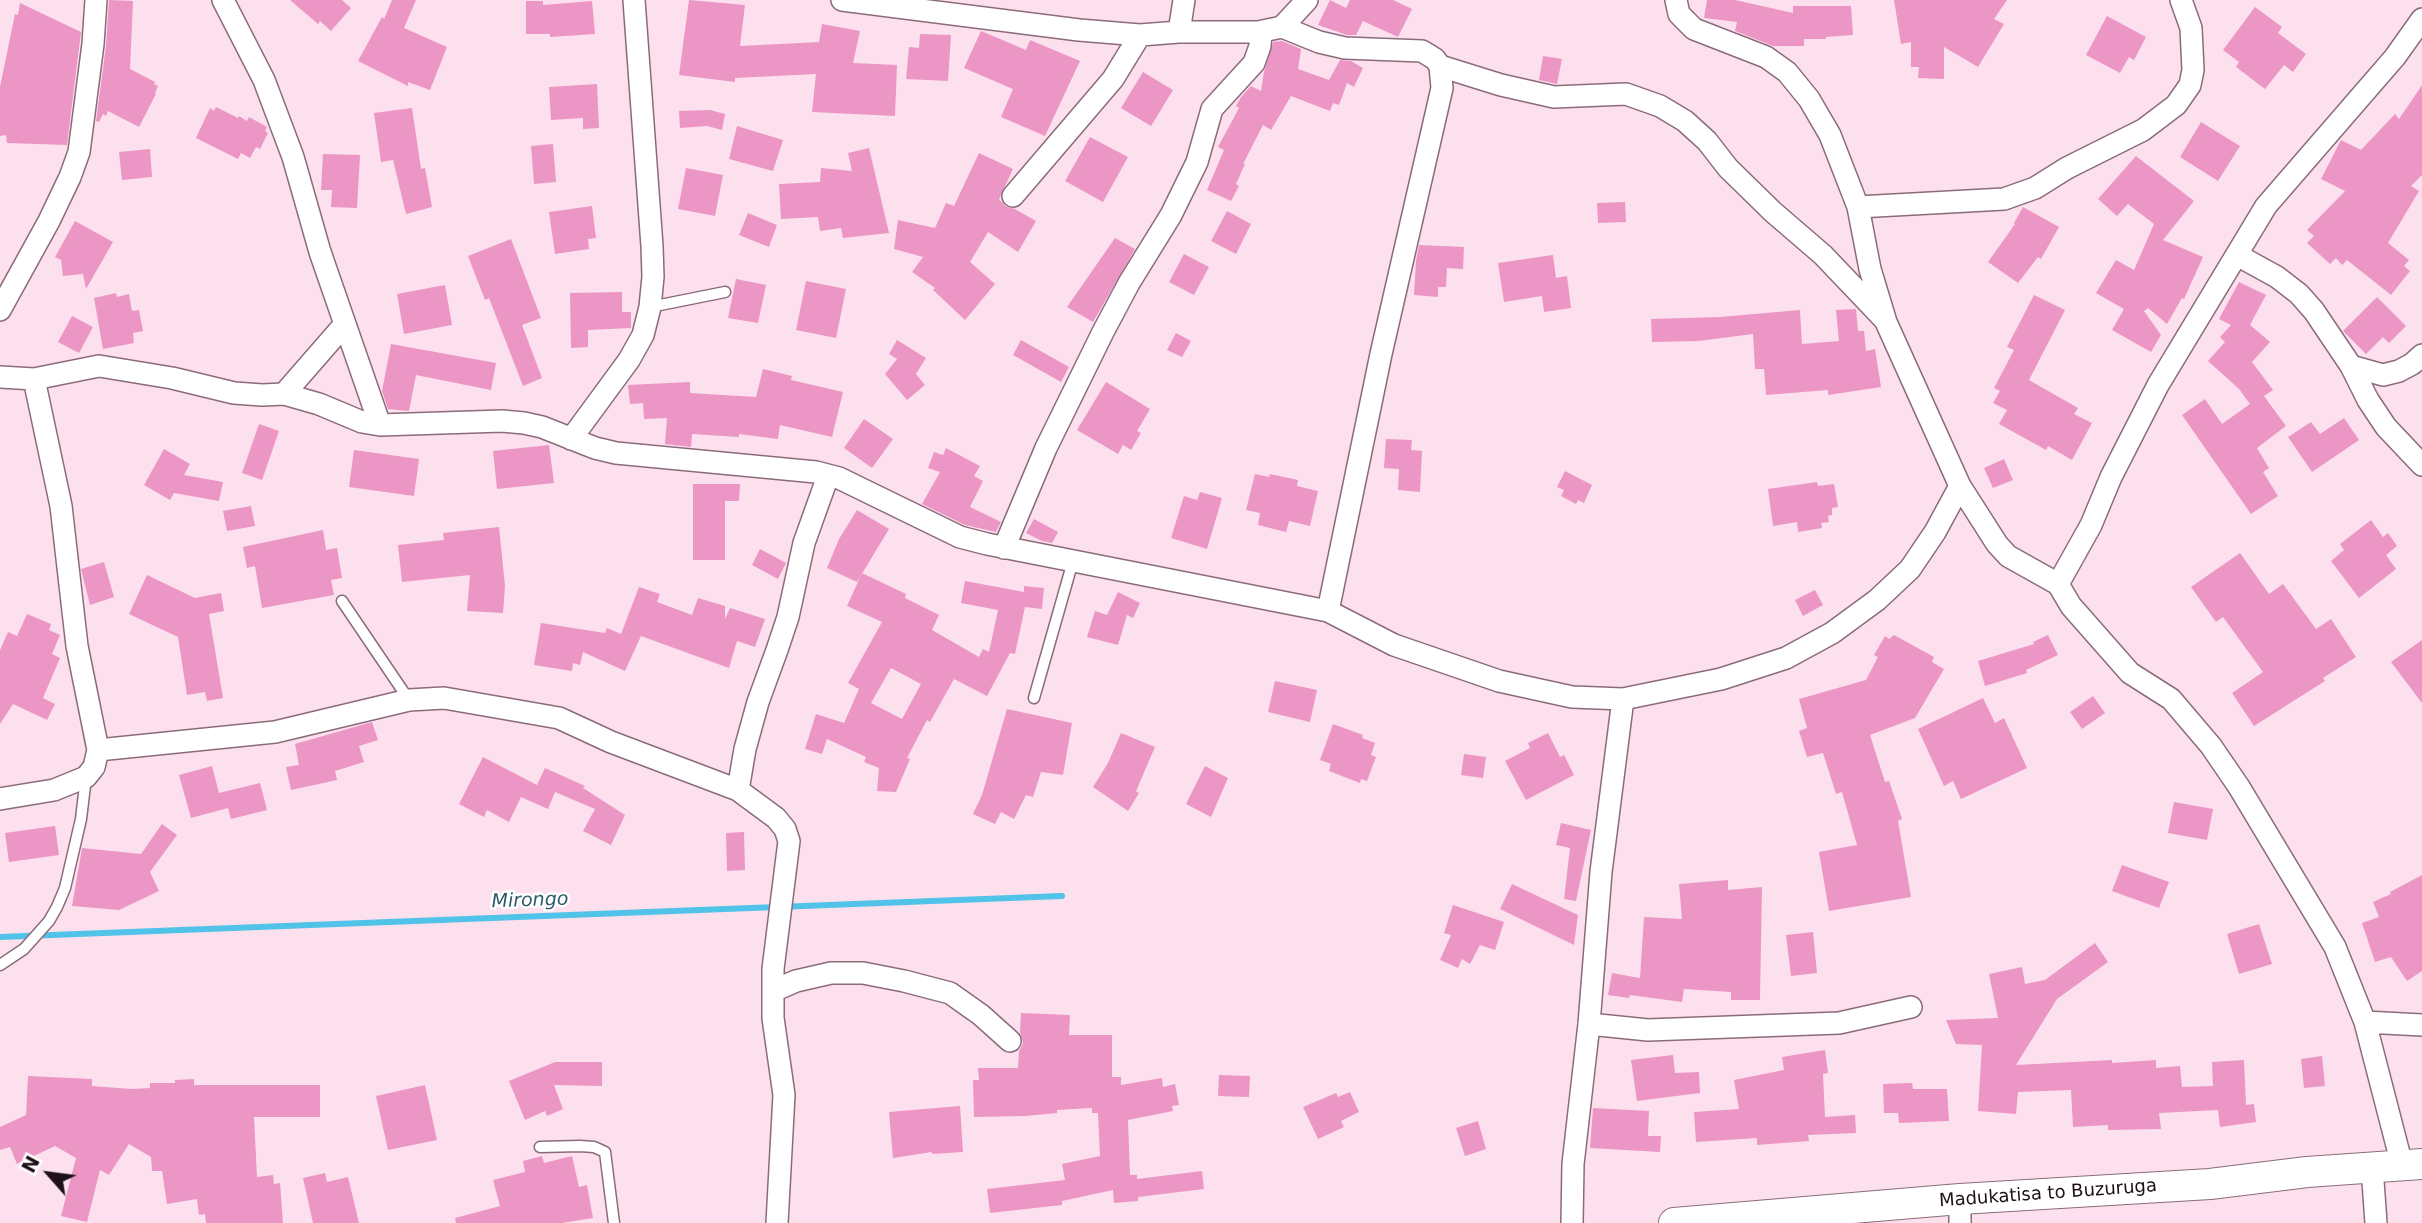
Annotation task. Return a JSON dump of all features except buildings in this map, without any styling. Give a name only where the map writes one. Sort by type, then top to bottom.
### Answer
[{"type":"main road","name":"Madukatisa to Buzuruga","points":[[1674,1223],[1960,1211],[2306,1172],[2412,1165]]},
{"type":"street","points":[[0,310],[49,221],[79,152],[88,92],[96,0]]},
{"type":"street","points":[[223,0],[269,93],[293,157],[320,252],[380,425]]},
{"type":"street","points":[[571,439],[629,360],[643,335],[650,307],[652,246],[634,0]]},
{"type":"street","points":[[842,0],[1079,30],[1140,35],[1271,29],[1345,48],[1422,51],[1435,59],[1440,66],[1442,88],[1381,354],[1328,611]]},
{"type":"street","points":[[1179,32],[1184,0]]},
{"type":"street","points":[[1004,548],[1046,448],[1103,332],[1129,283],[1171,215],[1197,162],[1212,109],[1254,63],[1260,46],[1271,29],[1307,0]]},
{"type":"street","points":[[1676,0],[1679,14],[1695,29],[1766,57],[1787,72],[1809,99],[1830,135],[1858,207],[1870,269],[1886,322],[1960,486],[1982,522],[2008,556],[2058,584],[2071,606],[2130,673],[2171,699],[2211,746],[2239,786],[2335,947],[2365,1022],[2412,1165]]},
{"type":"street","points":[[1858,207],[2004,199],[2035,188],[2075,164],[2143,130],[2176,106],[2190,85],[2193,70],[2190,28],[2181,0]]},
{"type":"street","points":[[2058,584],[2091,525],[2111,477],[2158,385],[2266,205],[2395,57],[2422,19]]},
{"type":"street","points":[[1013,196],[1113,79],[1140,35]]},
{"type":"street","points":[[1440,66],[1501,85],[1554,97],[1626,94],[1660,106],[1685,121],[1707,141],[1728,168],[1823,255],[1886,322]]},
{"type":"street","points":[[2237,255],[2277,277],[2299,294],[2314,311],[2351,366],[2368,400],[2386,427],[2422,465]]},
{"type":"street","points":[[284,394],[345,324]]},
{"type":"street","points":[[2351,366],[2383,375],[2399,371],[2422,355]]},
{"type":"street","points":[[0,377],[34,379],[99,366],[234,393],[262,396],[284,394],[319,404],[362,422],[380,425],[513,422],[542,427],[594,448],[616,453],[816,472],[839,478],[960,537],[1004,548],[1328,611],[1394,645],[1499,681],[1572,697],[1623,699],[1720,679],[1786,658],[1832,633],[1877,600],[1910,569],[1935,532],[1960,486]]},
{"type":"street","points":[[0,799],[54,790],[86,777],[94,767],[98,750],[77,646],[61,506],[34,379]]},
{"type":"street","points":[[738,790],[758,702],[778,650],[804,543],[828,476]]},
{"type":"street","points":[[98,750],[275,732],[409,701],[444,698],[559,718],[611,742],[738,790],[776,818],[785,829],[789,841],[773,969],[774,1018],[784,1095],[777,1223]]},
{"type":"street","points":[[1572,1223],[1573,1164],[1589,1024],[1601,872],[1623,699]]},
{"type":"street","points":[[773,991],[796,981],[831,973],[863,973],[904,981],[950,993],[981,1015],[1010,1041]]},
{"type":"street","points":[[1589,1024],[1648,1030],[1839,1023],[1911,1007]]},
{"type":"street","points":[[2365,1022],[2422,1025]]},
{"type":"street","points":[[2372,1167],[2376,1223]]},
{"type":"lane","points":[[650,307],[725,292]]},
{"type":"lane","points":[[1034,698],[1073,561]]},
{"type":"lane","points":[[342,601],[409,701]]},
{"type":"lane","points":[[0,965],[24,949],[57,907],[65,888],[81,819],[86,777]]},
{"type":"lane","points":[[540,1147],[594,1147],[605,1152],[614,1223]]},
{"type":"waterway","name":"Mirongo","points":[[0,937],[1062,896]]}]
